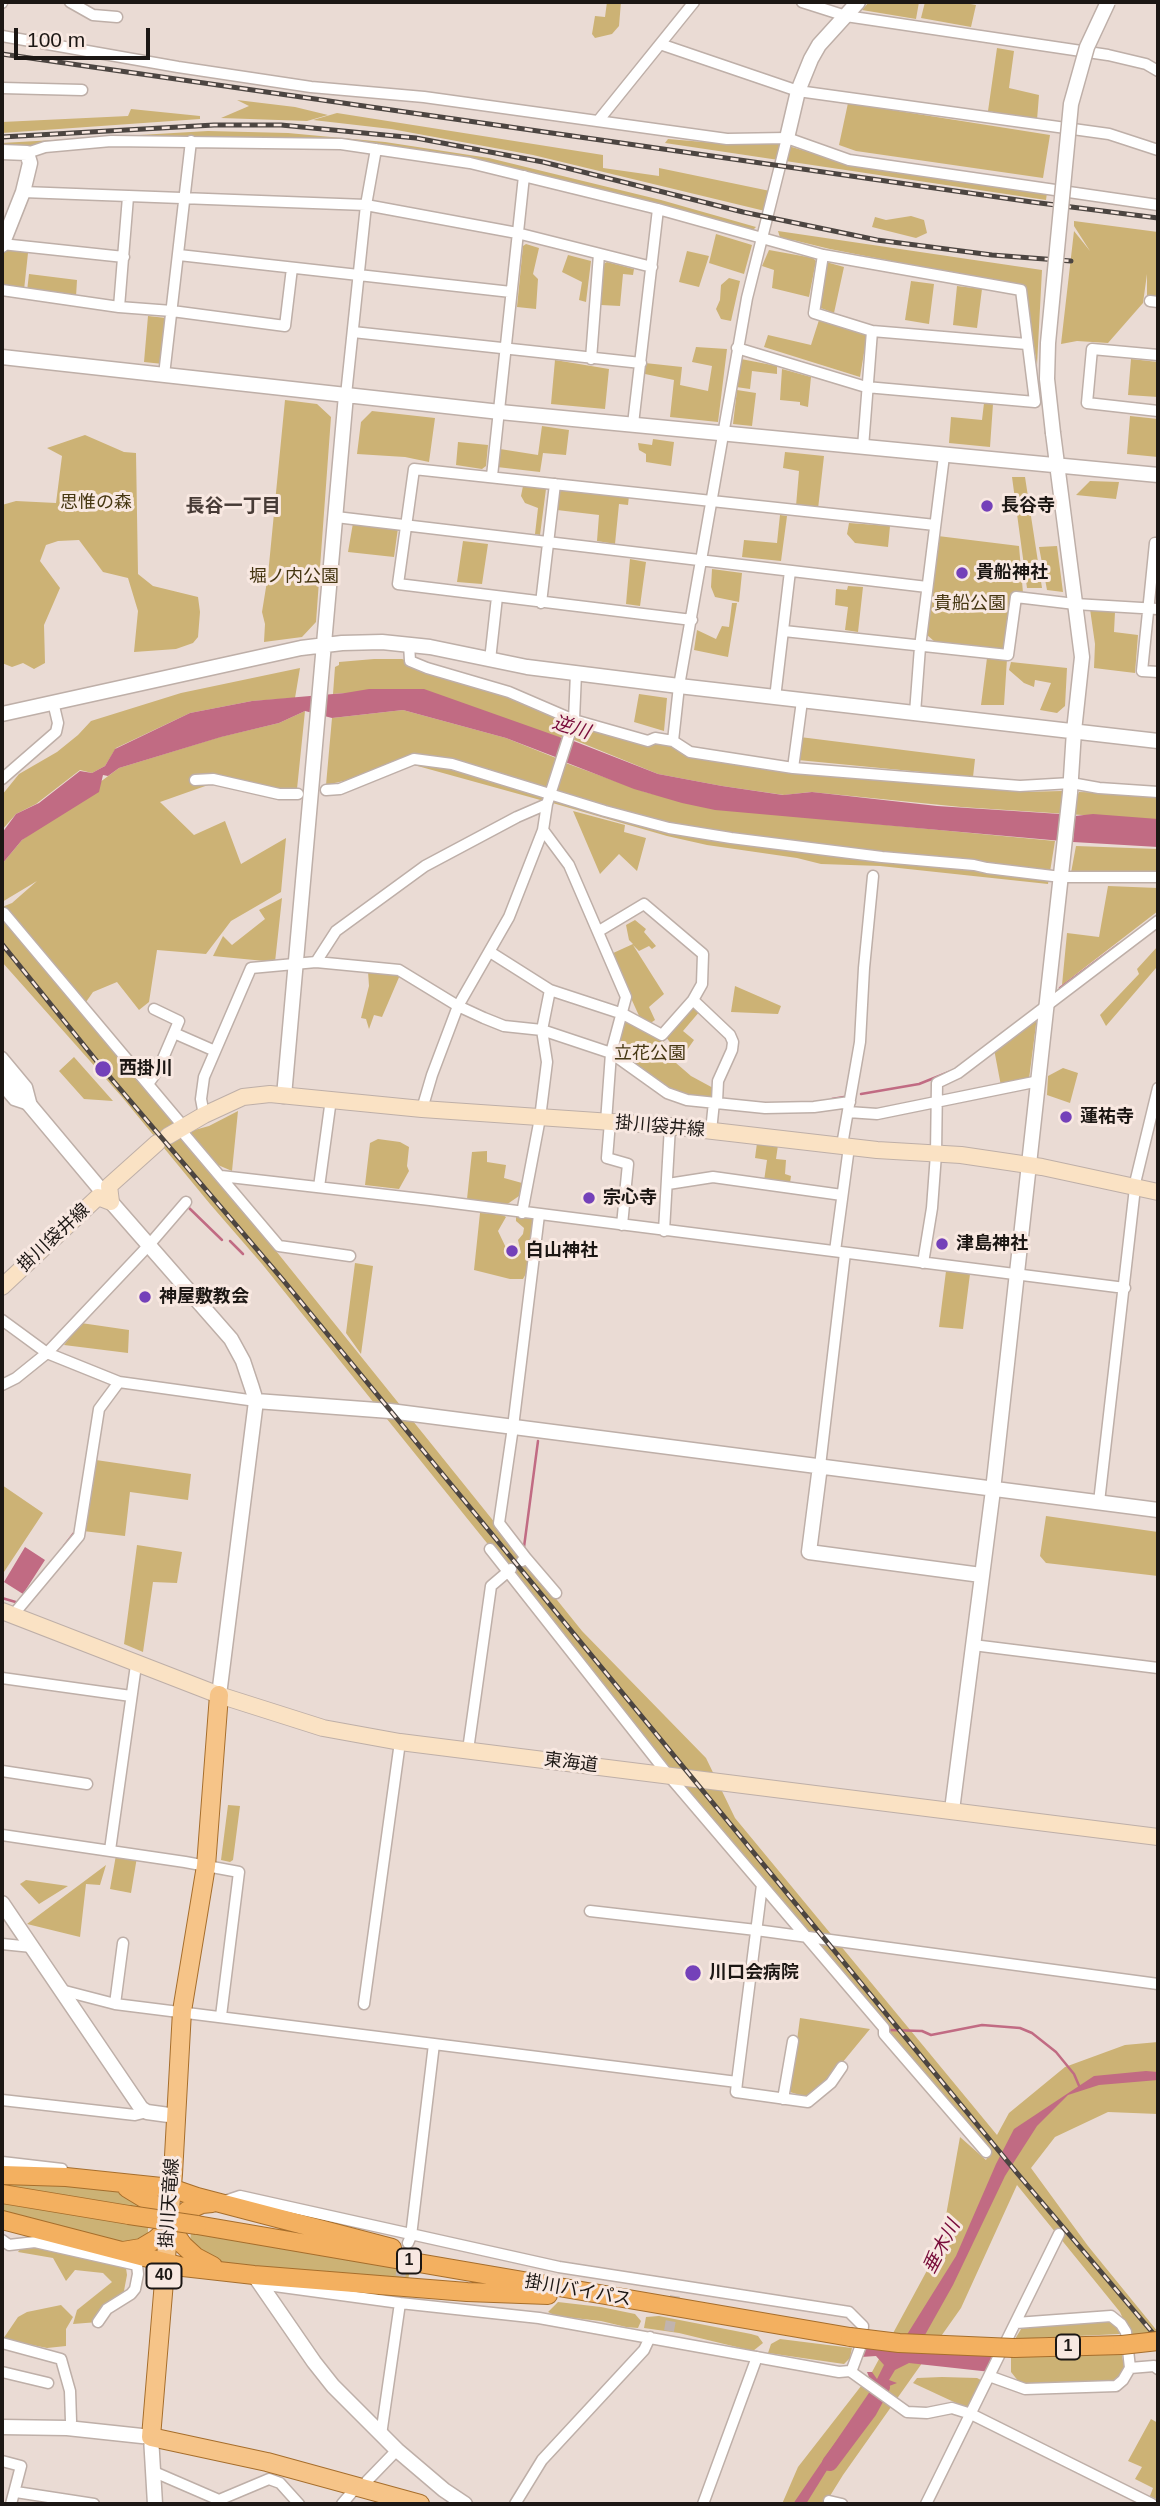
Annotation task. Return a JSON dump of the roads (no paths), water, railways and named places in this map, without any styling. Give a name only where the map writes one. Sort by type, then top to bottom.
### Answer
[{"type":"highway","points":[[2,2175],[171,2188],[388,2247],[568,2282],[621,2298]]},
{"type":"highway","points":[[111,2182],[134,2190],[148,2199],[196,2258],[229,2272]]},
{"type":"highway","name":"掛川バイパス","points":[[2,2194],[850,2337],[899,2343],[1014,2348],[1158,2342]]},
{"type":"highway","points":[[123,2251],[141,2248],[151,2242],[188,2210],[202,2204],[220,2203]]},
{"type":"highway","points":[[2,2220],[123,2251],[139,2261],[229,2272],[257,2279],[621,2298]]},
{"type":"main road","name":"掛川袋井線","points":[[111,1202],[108,1186],[172,1133],[243,1097],[270,1094],[422,1109],[670,1126],[936,1154],[1030,1165],[1158,1192]]},
{"type":"main road","name":"掛川袋井線","points":[[2,1287],[98,1196],[111,1202]]},
{"type":"main road","name":"東海道","points":[[8,1613],[219,1695],[323,1728],[400,1742],[1158,1837]]},
{"type":"main road","name":"掛川天竜線","points":[[151,2437],[169,2225],[182,2011],[206,1866],[219,1695]]},
{"type":"main road","points":[[151,2437],[267,2462],[420,2504]]},
{"type":"street","points":[[70,2],[93,15],[117,17]]},
{"type":"street","points":[[598,121],[694,2]]},
{"type":"street","points":[[802,2],[846,16],[1108,55],[1146,64],[1158,71]]},
{"type":"street","points":[[673,741],[679,686],[737,348],[798,91],[815,52],[858,2]]},
{"type":"street","points":[[951,1810],[993,1489],[1030,1165],[1082,657],[1047,379],[1049,329],[1071,104],[1087,47],[1108,2]]},
{"type":"street","points":[[2,36],[299,85],[424,97],[727,139],[787,138],[849,160],[1158,205]]},
{"type":"street","points":[[660,44],[798,91],[1109,134],[1158,150]]},
{"type":"street","points":[[2,88],[82,90]]},
{"type":"street","points":[[2,152],[27,153],[45,147],[111,141],[341,144],[470,163],[658,209],[823,256],[1021,289],[1035,402],[866,387],[737,348]]},
{"type":"street","points":[[164,375],[191,141]]},
{"type":"street","points":[[284,1096],[346,395],[366,205],[376,149]]},
{"type":"street","points":[[27,153],[30,163],[23,192],[2,244],[124,257]]},
{"type":"street","points":[[492,476],[524,176]]},
{"type":"street","points":[[23,192],[366,205],[517,233],[652,267]]},
{"type":"street","points":[[120,307],[128,197]]},
{"type":"street","points":[[633,424],[658,209]]},
{"type":"street","points":[[591,359],[599,254]]},
{"type":"street","points":[[179,255],[511,292]]},
{"type":"street","points":[[823,256],[814,313],[872,331],[1027,344]]},
{"type":"street","points":[[2,290],[285,326],[292,268]]},
{"type":"street","points":[[863,447],[872,331]]},
{"type":"street","points":[[353,332],[641,363]]},
{"type":"street","points":[[1158,355],[1091,349],[1087,403],[1158,411]]},
{"type":"street","points":[[2,357],[500,412],[1158,475]]},
{"type":"street","points":[[915,713],[920,647],[944,456]]},
{"type":"street","points":[[692,620],[398,584],[414,469],[935,525]]},
{"type":"street","points":[[541,603],[555,484]]},
{"type":"street","points":[[336,517],[927,587]]},
{"type":"street","points":[[1158,543],[1155,543],[1153,608],[1142,671],[1158,673]]},
{"type":"street","points":[[775,698],[790,571]]},
{"type":"street","points":[[490,660],[497,597]]},
{"type":"street","points":[[784,631],[1008,655],[1016,597],[1076,604],[1153,608]]},
{"type":"street","points":[[2,713],[324,644],[382,642],[409,644],[576,673],[1158,741]]},
{"type":"street","points":[[409,644],[410,660],[419,664],[509,692],[574,720],[648,741],[655,738],[673,741],[690,752],[793,768],[1020,786],[1158,792]]},
{"type":"street","points":[[422,1109],[458,1006],[509,917],[543,830],[549,799],[574,720],[576,673]]},
{"type":"street","points":[[793,768],[802,701]]},
{"type":"street","points":[[2,779],[56,732],[58,723],[53,702]]},
{"type":"street","points":[[326,790],[340,789],[414,759],[452,764],[549,799],[669,828],[706,834],[988,868],[1158,877]]},
{"type":"street","points":[[195,780],[213,779],[279,793],[298,794]]},
{"type":"street","points":[[316,962],[336,931],[425,866],[549,799]]},
{"type":"street","points":[[543,830],[569,865],[626,996],[611,1054],[607,1158],[628,1164],[622,1225]]},
{"type":"street","points":[[873,876],[860,1042],[849,1107],[840,1252],[820,1466],[809,1552],[981,1575]]},
{"type":"street","points":[[490,952],[550,990],[623,1014],[662,1035],[693,1000],[702,984],[704,954],[644,904],[599,931]]},
{"type":"street","points":[[4,913],[148,1084],[172,1133],[221,1176],[279,1246],[350,1256]]},
{"type":"street","points":[[923,1263],[932,1208],[937,1083],[958,1073],[1158,921]]},
{"type":"street","points":[[204,1115],[201,1099],[204,1077],[251,968],[316,962],[398,970],[458,1006],[504,1026],[542,1030],[611,1054],[667,1093],[687,1100],[765,1108],[849,1107],[877,1114],[1039,1081]]},
{"type":"street","points":[[522,1213],[540,1118],[547,1062],[542,1030],[550,990]]},
{"type":"street","points":[[693,1000],[730,1035],[733,1042],[718,1081],[711,1131]]},
{"type":"street","points":[[148,1084],[158,1070],[179,1021],[153,1009]]},
{"type":"street","points":[[174,1034],[215,1051]]},
{"type":"street","points":[[2,1057],[27,1087],[32,1106]]},
{"type":"street","points":[[2,1072],[231,1339],[243,1361],[256,1401],[219,1695]]},
{"type":"street","points":[[2,1086],[14,1100],[32,1106]]},
{"type":"street","points":[[1099,1502],[1136,1179],[1158,1088]]},
{"type":"street","points":[[319,1187],[331,1099]]},
{"type":"street","points":[[664,1231],[670,1126]]},
{"type":"street","points":[[221,1176],[1125,1288]]},
{"type":"street","points":[[668,1184],[713,1177],[842,1195]]},
{"type":"street","points":[[2,1385],[16,1378],[47,1353],[186,1202]]},
{"type":"street","points":[[538,1215],[499,1523],[524,1560],[556,1593]]},
{"type":"street","points":[[2,1321],[47,1353],[119,1382],[145,1387],[256,1401],[390,1411],[1158,1510]]},
{"type":"street","points":[[8,1613],[79,1536],[99,1409],[119,1382]]},
{"type":"street","points":[[490,1549],[669,1776],[986,2152]]},
{"type":"street","points":[[468,1750],[491,1586],[509,1571]]},
{"type":"street","points":[[973,1645],[1158,1668]]},
{"type":"street","points":[[110,1850],[136,1664]]},
{"type":"street","points":[[2,1678],[131,1696]]},
{"type":"street","points":[[364,2004],[400,1742]]},
{"type":"street","points":[[2,1770],[87,1784]]},
{"type":"street","points":[[2,1835],[239,1872],[221,2016]]},
{"type":"street","points":[[762,1885],[736,2092],[808,2102],[831,2083],[842,2067]]},
{"type":"street","points":[[2,1903],[141,2108],[147,2112]]},
{"type":"street","points":[[590,1911],[756,1930],[1158,1984]]},
{"type":"street","points":[[115,2004],[123,1943]]},
{"type":"street","points":[[2,1944],[32,1947]]},
{"type":"street","points":[[61,1990],[115,2004],[737,2082]]},
{"type":"street","points":[[783,2099],[793,2041]]},
{"type":"street","points":[[409,2239],[434,2044]]},
{"type":"street","points":[[2,2100],[135,2115],[147,2112],[176,2116]]},
{"type":"street","points":[[2,2162],[78,2171],[111,2182]]},
{"type":"street","points":[[220,2203],[240,2196],[409,2239],[676,2291],[849,2312],[863,2326],[861,2345],[851,2372]]},
{"type":"street","points":[[926,2504],[1059,2235]]},
{"type":"street","points":[[2,2240],[9,2245],[35,2242],[139,2261],[135,2289],[107,2309],[98,2322]]},
{"type":"street","points":[[257,2279],[538,2318],[650,2337],[669,2336],[757,2357],[851,2372],[907,2412],[927,2413],[951,2408],[971,2414],[1152,2504]]},
{"type":"street","points":[[257,2279],[313,2362],[341,2396],[397,2450],[465,2504]]},
{"type":"street","points":[[381,2435],[397,2299]]},
{"type":"street","points":[[989,2376],[1025,2389],[1116,2386],[1130,2368],[1126,2332],[1121,2323],[1111,2316],[1016,2323]]},
{"type":"street","points":[[515,2504],[542,2460],[642,2352],[650,2337]]},
{"type":"street","points":[[2,2343],[61,2360],[70,2391],[71,2421]]},
{"type":"street","points":[[703,2504],[757,2357]]},
{"type":"street","points":[[1130,2368],[1154,2366],[1158,2369]]},
{"type":"street","points":[[2,2372],[48,2383]]},
{"type":"street","points":[[2,2427],[67,2428],[151,2437],[155,2504]]},
{"type":"street","points":[[342,2504],[397,2450]]},
{"type":"street","points":[[2,2461],[21,2466],[14,2498]]},
{"type":"street","points":[[152,2470],[219,2500],[268,2479],[280,2483],[299,2504]]},
{"type":"street","points":[[2,2498],[94,2504]]},
{"type":"street","points":[[829,2501],[842,2504]]},
{"type":"waterway","points":[[1060,988],[1119,944]]},
{"type":"waterway","points":[[861,1094],[919,1084],[949,1072]]},
{"type":"waterway","points":[[832,1099],[844,1097]]},
{"type":"waterway","points":[[186,1205],[222,1240]]},
{"type":"waterway","points":[[230,1241],[243,1254]]},
{"type":"waterway","points":[[524,1547],[538,1441]]},
{"type":"waterway","points":[[64,1546],[74,1533]]},
{"type":"waterway","points":[[2,1598],[19,1603]]},
{"type":"waterway","points":[[889,2030],[922,2031],[931,2035],[982,2025],[1020,2028],[1032,2033],[1056,2052],[1074,2074],[1080,2088]]},
{"type":"waterway","name":"垂木川","points":[[830,2463],[869,2411],[882,2387]]},
{"type":"tunnel","points":[[397,2291],[408,2243]]},
{"type":"tunnel","points":[[669,2331],[675,2296]]},
{"type":"railway","points":[[2,54],[1158,218]]},
{"type":"railway","points":[[2,137],[214,125],[281,125],[416,138],[543,162],[743,212],[877,240],[992,255],[1071,261]]},
{"type":"railway","points":[[2,944],[103,1069],[283,1280],[1017,2173],[1158,2339]]},
{"type":"place","name":"長谷寺","points":[[987,506]]},
{"type":"place","name":"貴船神社","points":[[962,573]]},
{"type":"place","name":"西掛川","points":[[103,1069]]},
{"type":"place","name":"蓮祐寺","points":[[1066,1117]]},
{"type":"place","name":"宗心寺","points":[[589,1198]]},
{"type":"place","name":"津島神社","points":[[942,1244]]},
{"type":"place","name":"白山神社","points":[[512,1251]]},
{"type":"place","name":"神屋敷教会","points":[[145,1297]]},
{"type":"place","name":"川口会病院","points":[[693,1973]]},
{"type":"district","name":"長谷一丁目","points":[[233,507]]},
{"type":"park label","name":"思惟の森","points":[[96,503]]},
{"type":"park label","name":"堀ノ内公園","points":[[294,577]]},
{"type":"park label","name":"貴船公園","points":[[970,604]]},
{"type":"park label","name":"立花公園","points":[[650,1054]]},
{"type":"water label","name":"逆川","points":[[571,728]]}]
